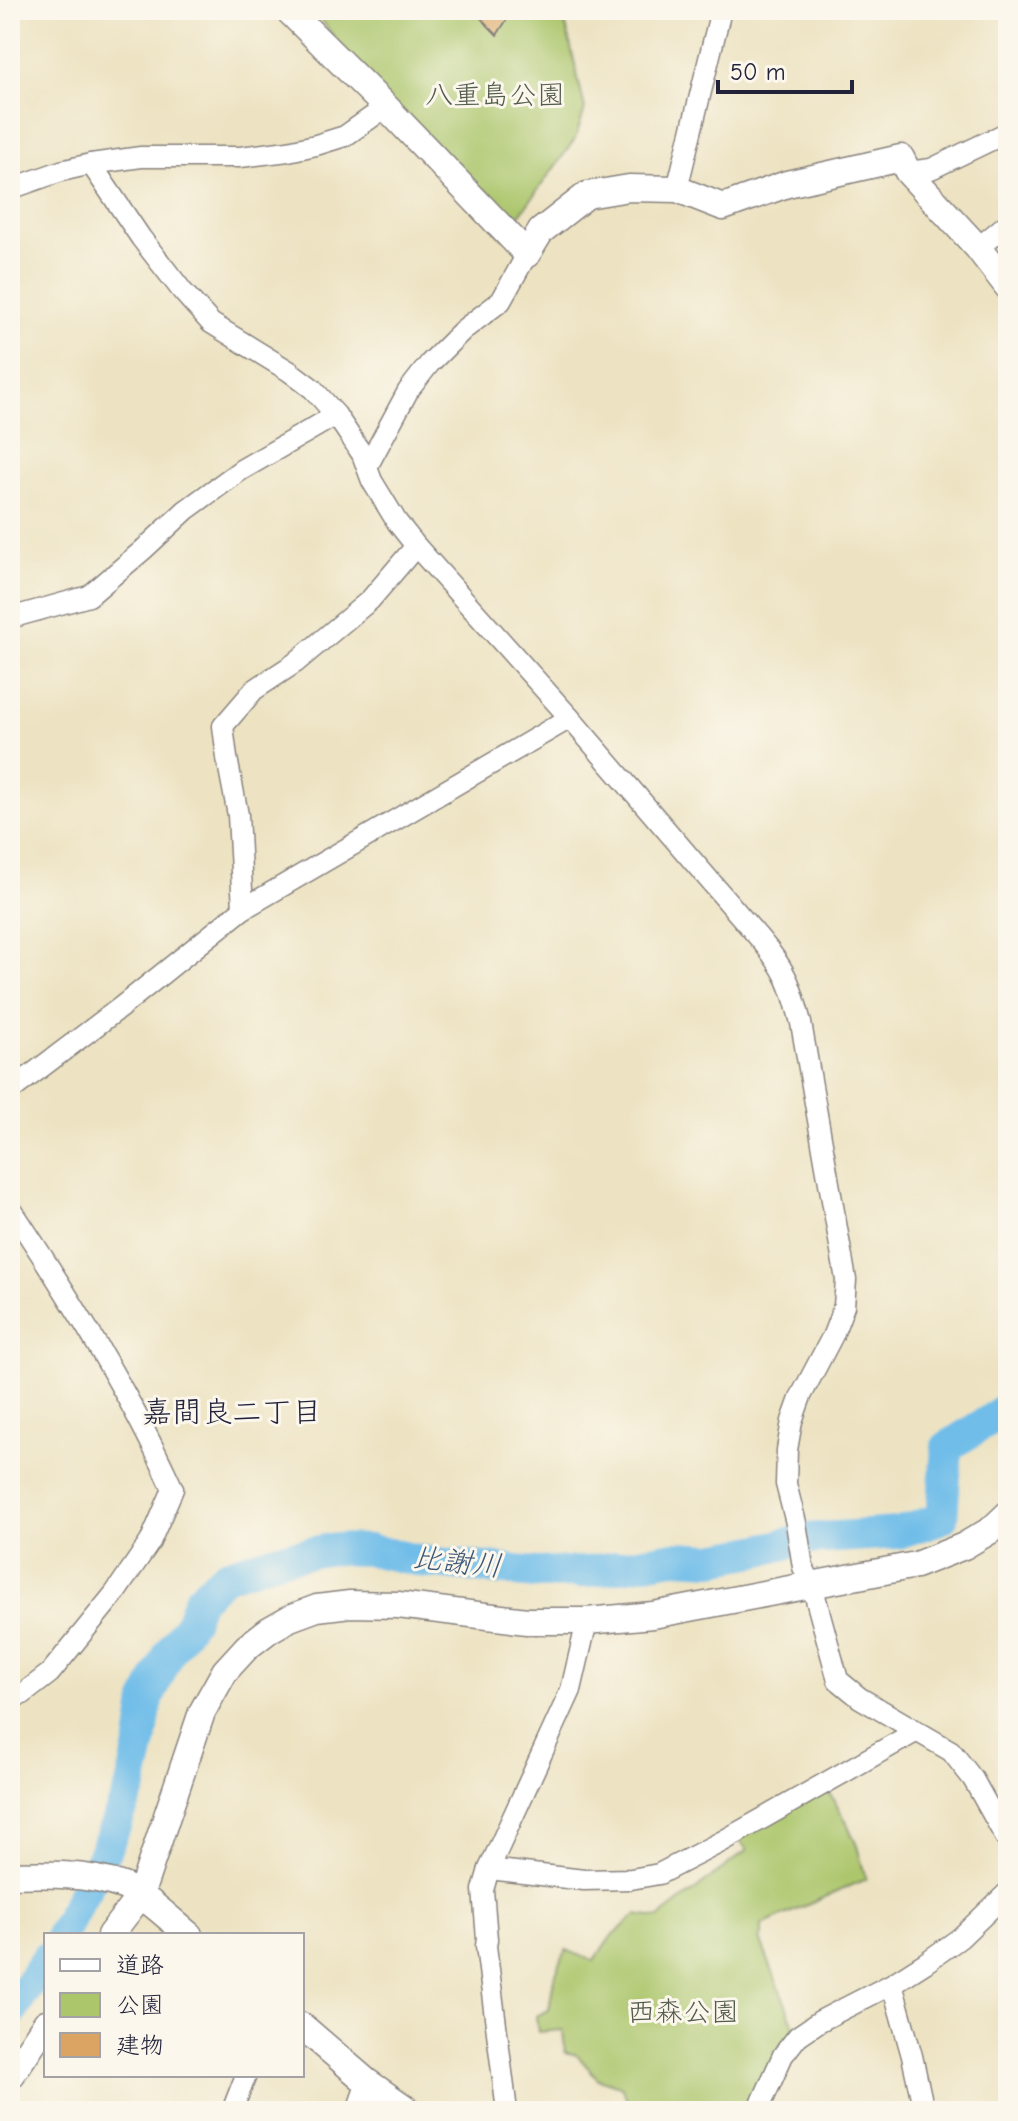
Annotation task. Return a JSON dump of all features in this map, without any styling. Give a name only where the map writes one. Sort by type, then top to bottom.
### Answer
[{"type":"street","points":[[288,10],[527,254]]},
{"type":"street","points":[[677,189],[721,10]]},
{"type":"street","points":[[10,189],[61,171],[141,157],[240,157],[288,151],[345,136],[386,107]]},
{"type":"street","points":[[908,172],[931,169],[1008,132]]},
{"type":"street","points":[[367,467],[408,391],[430,363],[463,330],[501,301],[541,231],[587,195],[629,188],[677,189],[723,207],[787,184],[901,158],[908,172],[978,248],[1008,287]]},
{"type":"street","points":[[91,164],[141,238],[203,315],[313,389],[336,415],[362,454],[372,481],[397,522],[416,546],[570,718],[777,960],[793,990],[801,1023],[846,1280],[844,1306],[833,1335],[801,1396],[792,1421],[787,1450],[786,1484],[808,1576],[838,1680],[860,1698],[951,1751],[981,1791],[1008,1842]]},
{"type":"street","points":[[978,248],[1008,223]]},
{"type":"street","points":[[10,618],[89,596],[186,510],[241,470],[336,415]]},
{"type":"street","points":[[243,909],[238,815],[223,726],[254,690],[295,663],[370,600],[416,546]]},
{"type":"street","points":[[10,1091],[243,909],[570,718]]},
{"type":"street","points":[[10,1207],[107,1359],[173,1489],[150,1542],[115,1593],[50,1673],[23,1694],[10,1697]]},
{"type":"street","points":[[111,1933],[132,1892],[202,1712],[225,1671],[247,1647],[290,1618],[317,1608],[350,1604],[398,1605],[527,1621],[587,1621],[653,1615],[808,1576],[916,1565],[964,1546],[991,1530],[1008,1514]]},
{"type":"street","points":[[507,2111],[486,1946],[483,1890],[489,1869],[571,1690],[587,1621]]},
{"type":"street","points":[[489,1869],[584,1880],[631,1879],[659,1874],[917,1731]]},
{"type":"street","points":[[10,1875],[83,1876],[132,1892],[186,1933]]},
{"type":"street","points":[[758,2111],[783,2055],[798,2036],[925,1963],[960,1938],[1008,1892]]},
{"type":"street","points":[[892,1984],[924,2111]]},
{"type":"street","points":[[10,2077],[44,2026]]},
{"type":"street","points":[[304,2028],[367,2082],[409,2111]]},
{"type":"street","points":[[232,2111],[245,2077]]},
{"type":"street","points":[[357,2111],[367,2082]]},
{"type":"green space","name":"八重島公園","points":[[314,10],[555,10],[565,21],[585,109],[575,139],[503,238],[386,107]]},
{"type":"green space","name":"西森公園","points":[[824,1784],[847,1823],[866,1879],[762,1925],[760,1939],[798,2036],[758,2111],[630,2111],[623,2087],[598,2079],[577,2055],[565,2052],[563,2030],[538,2032],[536,2016],[549,2010],[554,1978],[566,1950],[594,1961],[611,1937],[636,1915],[659,1918],[747,1850],[735,1834]]},
{"type":"building","points":[[473,10],[513,10],[497,35]]},
{"type":"waterway","name":"比謝川","points":[[62,1933],[102,1858],[131,1787],[147,1701],[169,1653],[191,1621],[199,1599],[226,1575],[280,1558],[331,1549],[370,1550],[426,1562],[536,1573],[586,1572],[674,1557],[713,1559],[807,1539],[898,1533],[942,1518],[947,1447],[1008,1406]]},
{"type":"waterway","name":"比謝川","points":[[10,2014],[44,1961]]},
{"type":"district","name":"嘉間良二丁目","points":[[232,1412]]}]
